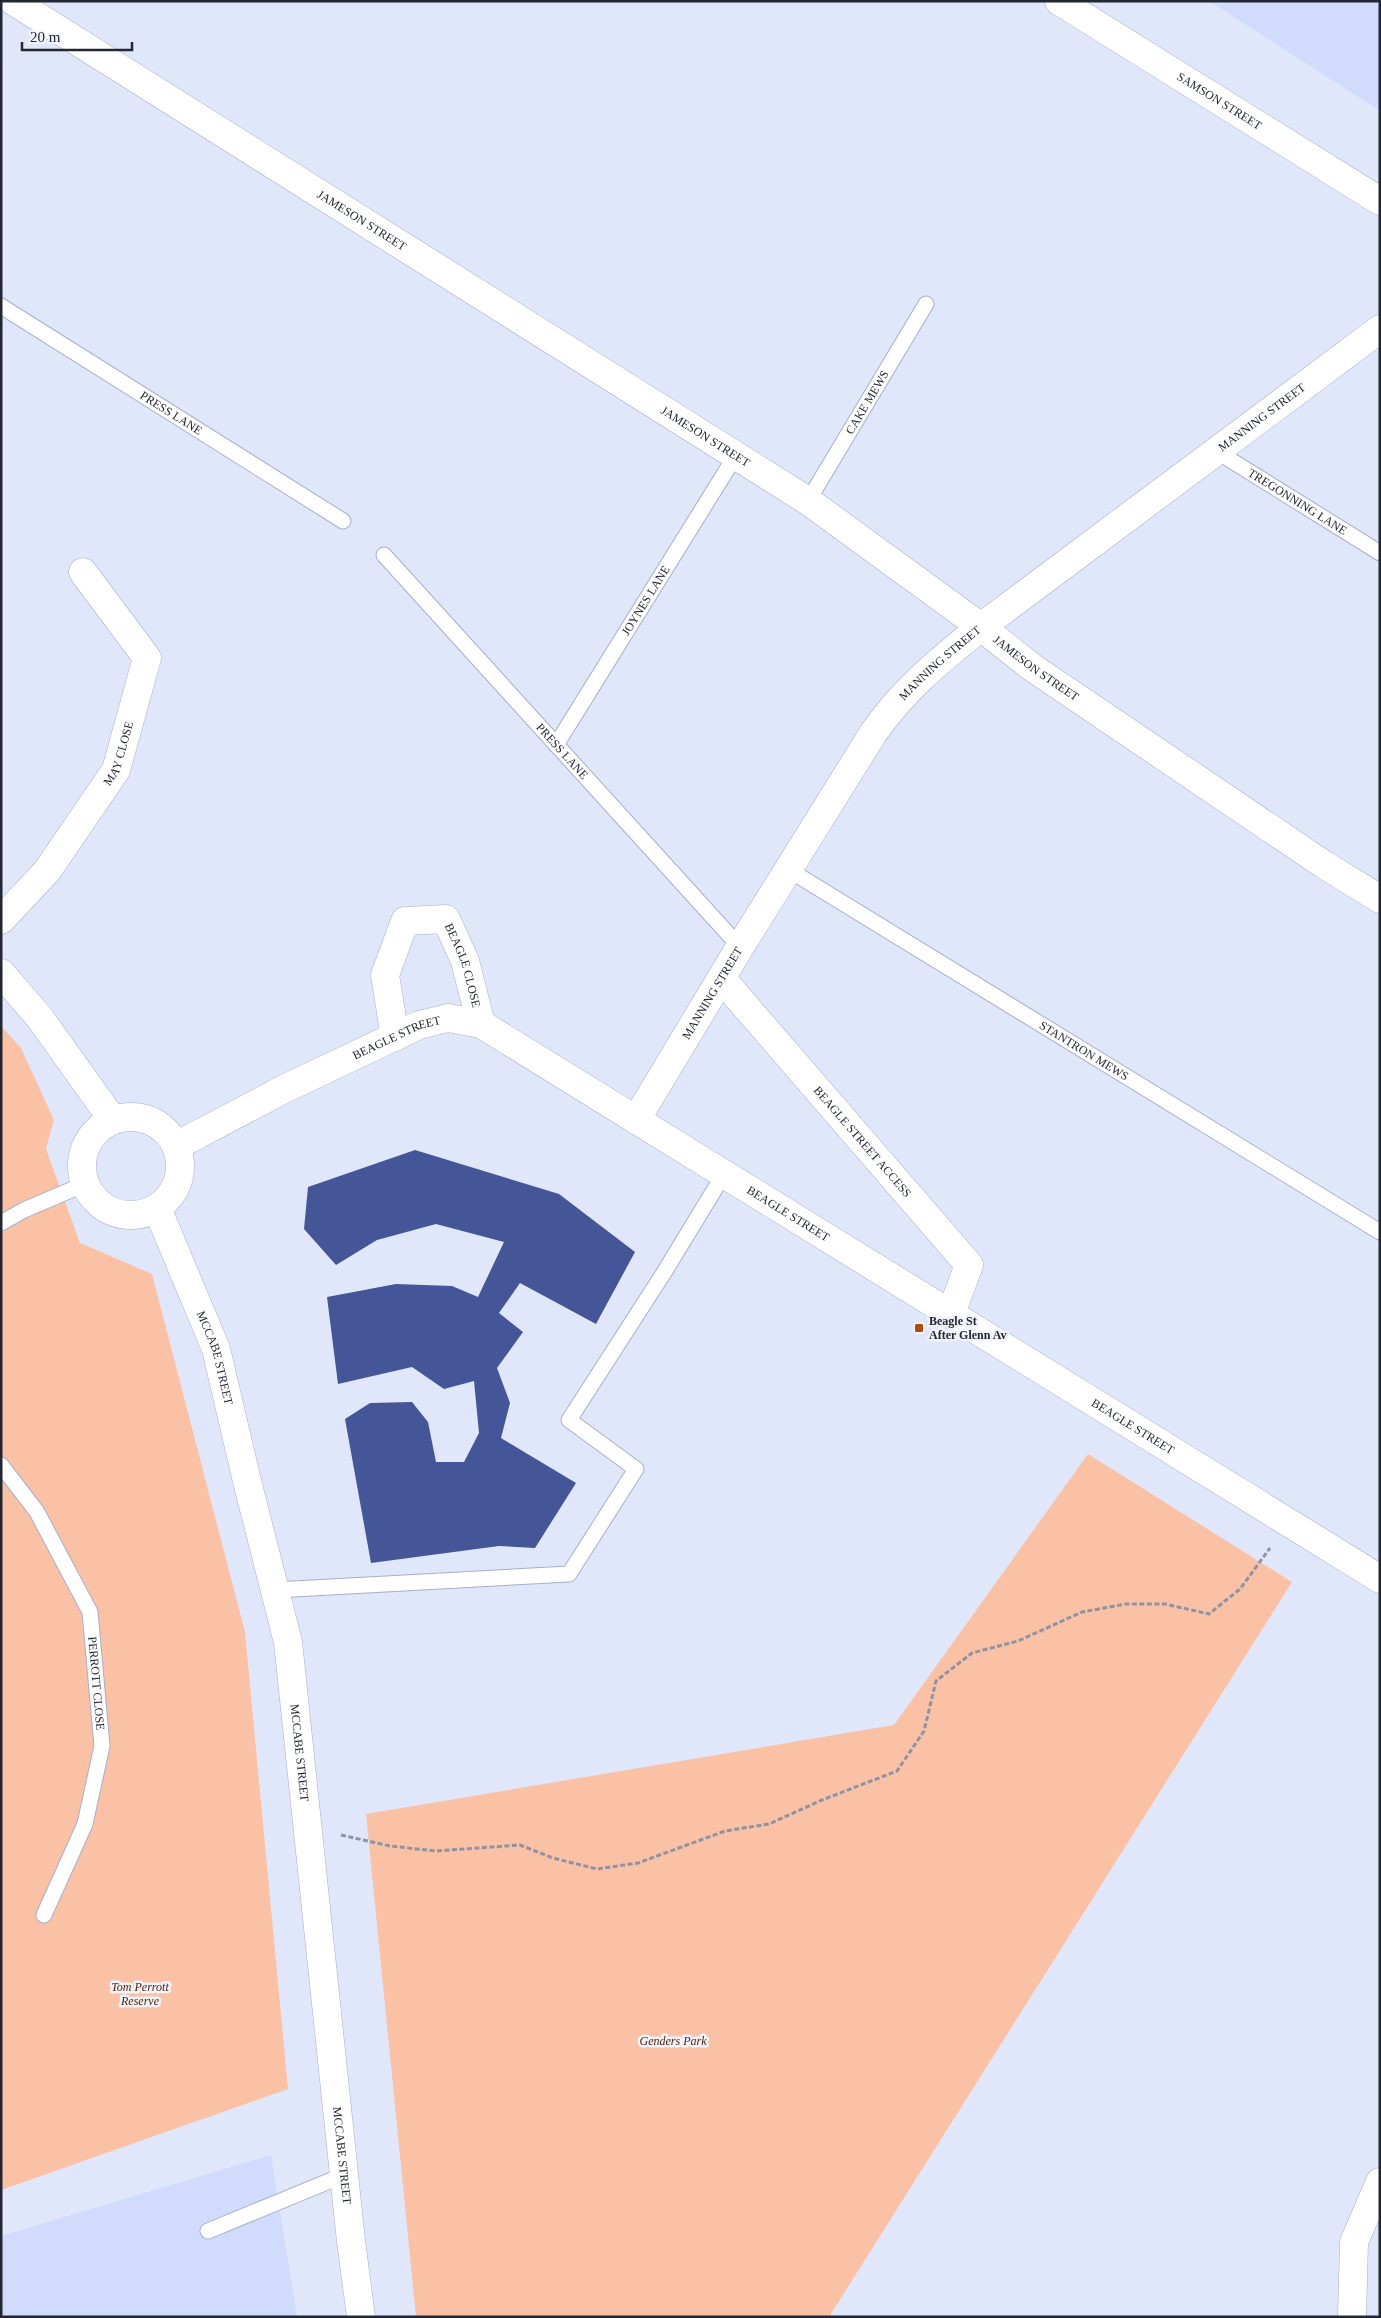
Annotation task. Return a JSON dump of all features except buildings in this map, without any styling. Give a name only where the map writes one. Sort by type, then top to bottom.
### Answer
[{"type":"street","name":"JAMESON STREET","points":[[13,1],[808,501],[981,627],[1033,668],[1323,864],[1380,899]]},
{"type":"street","name":"SAMSON STREET","points":[[1059,1],[1380,202]]},
{"type":"street","name":"MANNING STREET","points":[[636,1120],[740,947],[874,732],[896,702],[923,674],[981,627],[1380,329]]},
{"type":"street","name":"MAY CLOSE","points":[[1,920],[47,871],[116,770],[147,658],[83,572]]},
{"type":"street","name":"BEAGLE CLOSE","points":[[395,1037],[385,975],[406,921],[446,919],[465,961],[481,1024]]},
{"type":"street","points":[[1,973],[40,1018],[112,1120]]},
{"type":"street","name":"BEAGLE STREET ACCESS","points":[[722,979],[969,1265],[951,1313]]},
{"type":"street","name":"BEAGLE STREET","points":[[176,1146],[284,1090],[419,1025],[448,1018],[481,1024],[1380,1579]]},
{"type":"street","points":[[127,1116],[142,1117],[156,1123],[168,1133],[176,1146],[180,1160],[180,1174],[168,1199],[157,1208],[141,1215],[124,1215],[108,1209],[94,1199],[85,1184],[82,1161],[88,1139],[99,1128],[112,1120],[127,1116]]},
{"type":"street","name":"MCCABE STREET","points":[[157,1208],[216,1349],[288,1642],[344,2175],[361,2317]]},
{"type":"street","points":[[1352,2317],[1354,2242],[1380,2182]]},
{"type":"lane","name":"CAKE MEWS","points":[[808,501],[926,304]]},
{"type":"lane","name":"PRESS LANE","points":[[1,306],[343,521]]},
{"type":"lane","name":"TREGONNING LANE","points":[[1216,451],[1380,553]]},
{"type":"lane","name":"JOYNES LANE","points":[[556,745],[736,455]]},
{"type":"lane","name":"PRESS LANE","points":[[384,555],[740,947]]},
{"type":"lane","name":"STANTRON MEWS","points":[[789,870],[1380,1232]]},
{"type":"lane","points":[[275,1590],[569,1574],[636,1469],[570,1420],[666,1271],[724,1174]]},
{"type":"lane","points":[[1,1223],[24,1210],[85,1184]]},
{"type":"lane","name":"PERROTT CLOSE","points":[[1,1465],[37,1512],[90,1612],[102,1746],[85,1824],[44,1915]]},
{"type":"lane","points":[[208,2231],[344,2175]]},
{"type":"path","points":[[308,1831],[353,1836],[390,1846],[436,1851],[520,1846],[553,1858],[597,1869],[638,1863],[725,1831],[769,1824],[822,1800],[897,1771],[924,1730],[936,1680],[972,1653],[1018,1641],[1082,1612],[1126,1604],[1165,1604],[1209,1614],[1240,1589],[1259,1566],[1288,1522]]},
{"type":"shaded area","points":[[1209,1],[1380,1],[1380,111]]},
{"type":"shaded area","points":[[271,2155],[297,2317],[1,2317],[1,2236]]},
{"type":"green space","name":"Tom Perrott Reserve","points":[[1,1026],[21,1048],[54,1120],[46,1149],[80,1243],[152,1274],[245,1632],[288,2089],[1,2190]]},
{"type":"green space","name":"Genders Park","points":[[1088,1454],[1292,1582],[829,2317],[416,2317],[366,1814],[894,1725]]},
{"type":"place","name":"Beagle St After Glenn Av","points":[[919,1328]]}]
